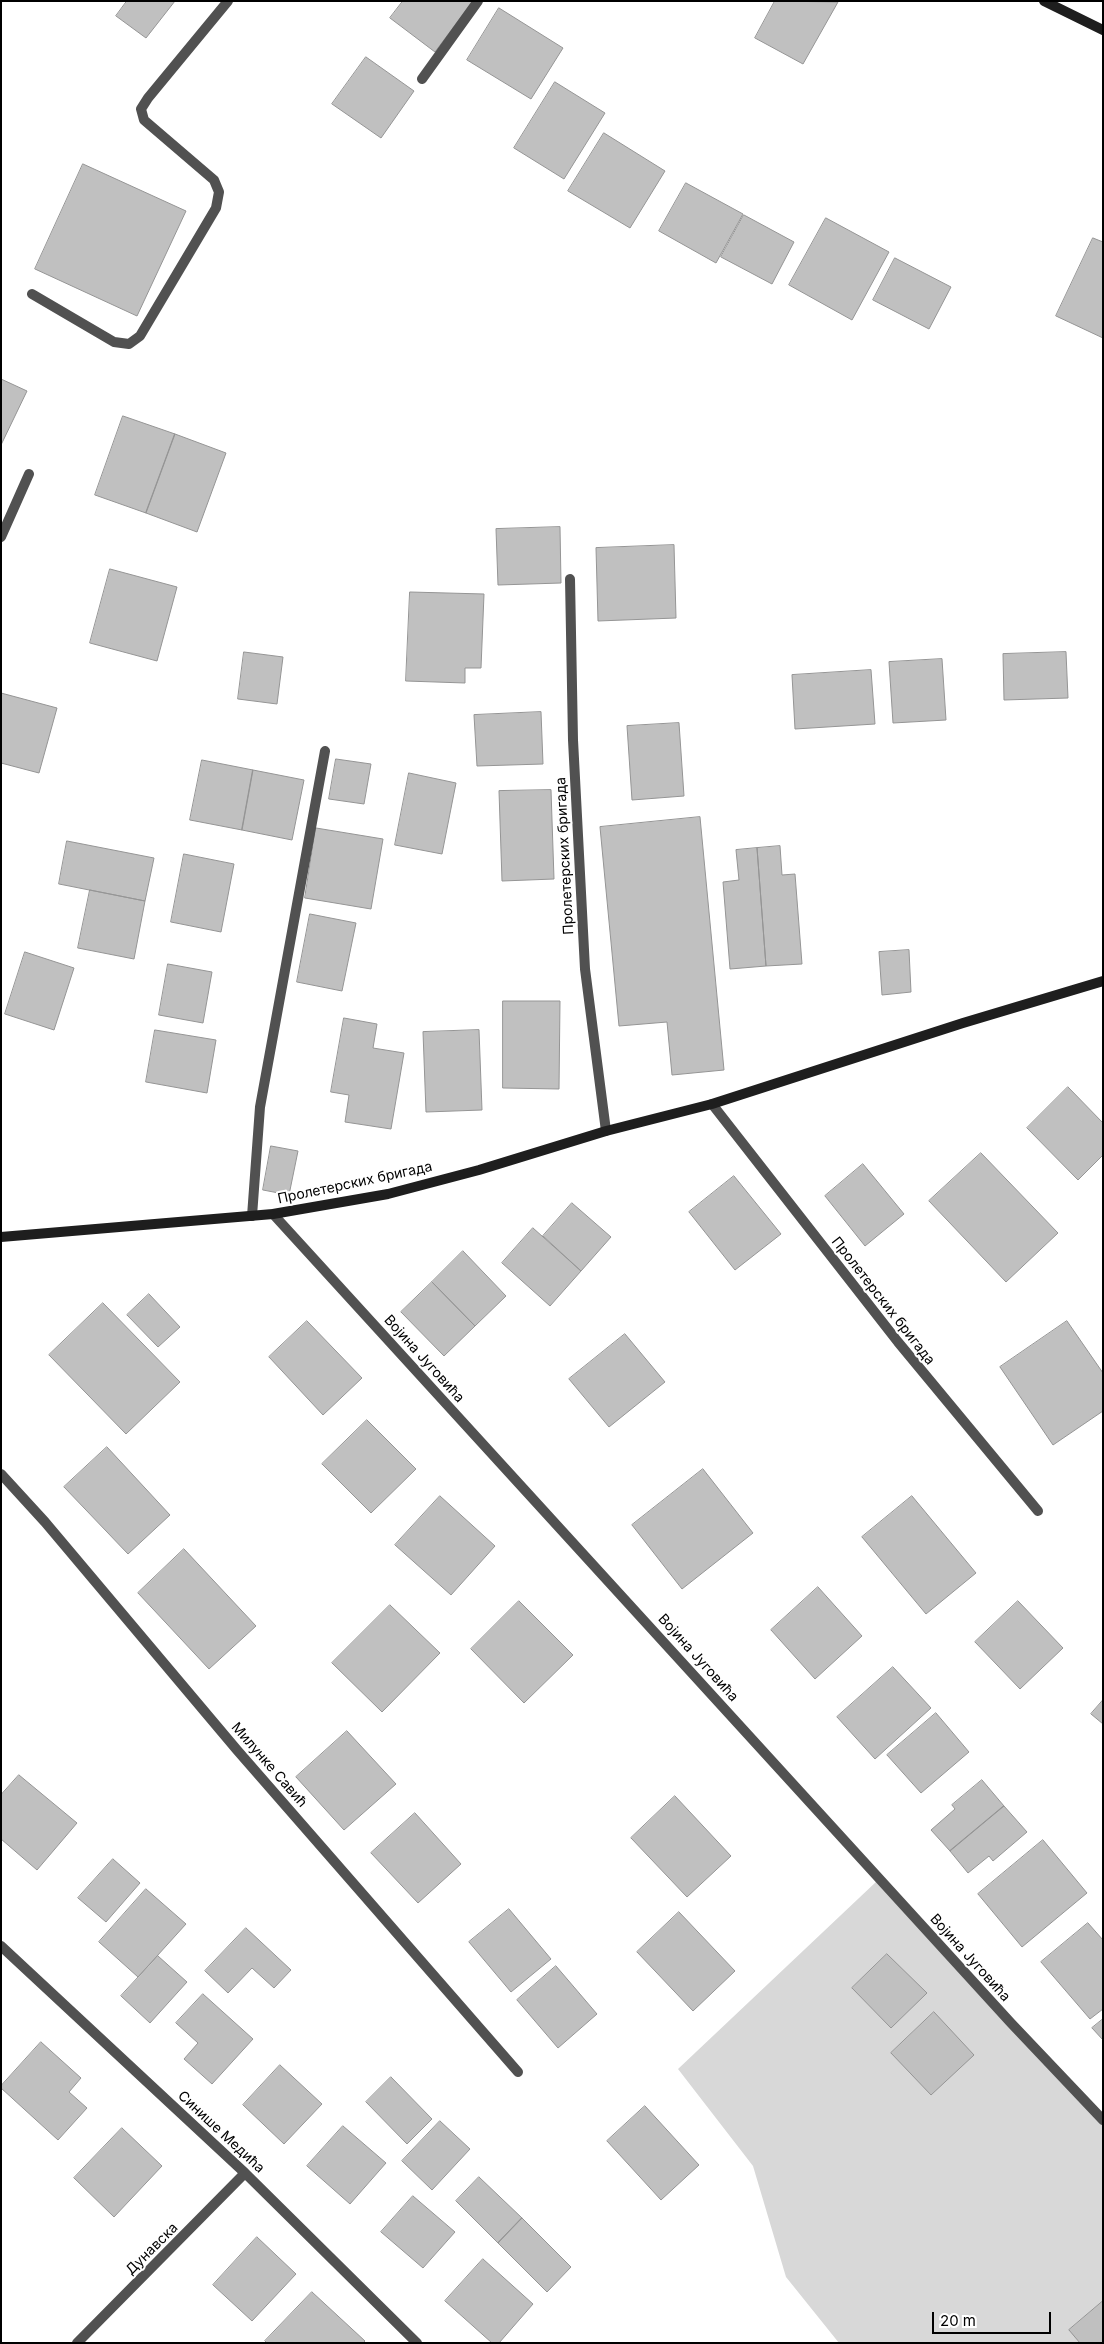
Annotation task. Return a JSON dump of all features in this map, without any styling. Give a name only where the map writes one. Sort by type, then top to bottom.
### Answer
[{"type":"street","points":[[32,294],[114,342],[129,344],[140,336],[216,208],[219,192],[214,180],[144,120],[141,109],[228,1]]},
{"type":"street","points":[[422,79],[478,1]]},
{"type":"street","points":[[1044,1],[1103,30]]},
{"type":"street","points":[[1,537],[29,474]]},
{"type":"street","name":"Пролетерских бригада","points":[[570,579],[573,740],[585,969],[606,1131]]},
{"type":"street","points":[[252,1216],[260,1107],[325,751]]},
{"type":"street","name":"Пролетерских бригада","points":[[1,1236],[273,1214],[397,1191],[479,1170],[606,1131],[712,1104],[963,1023],[1103,981]]},
{"type":"street","name":"Пролетерских бригада","points":[[712,1104],[898,1342],[1038,1511]]},
{"type":"street","name":"Војина Југовића","points":[[273,1214],[1010,2023],[1103,2120]]},
{"type":"street","name":"Милунке Савић","points":[[1,1474],[45,1522],[237,1750],[518,2072]]},
{"type":"street","name":"Синише Медића","points":[[1,1946],[245,2173],[417,2343]]},
{"type":"street","name":"Дунавска","points":[[77,2343],[245,2173]]},
{"type":"shaded area","points":[[877,1881],[1103,2120],[1103,2343],[839,2343],[786,2277],[753,2166],[678,2069]]},
{"type":"building","points":[[127,1],[175,1],[146,38],[116,16]]},
{"type":"building","points":[[403,1],[473,1],[435,52],[390,18]]},
{"type":"building","points":[[775,1],[838,2],[803,64],[755,38]]},
{"type":"building","points":[[499,8],[563,48],[531,99],[467,60]]},
{"type":"building","points":[[366,57],[414,91],[381,138],[332,104]]},
{"type":"building","points":[[555,82],[605,113],[564,179],[514,148]]},
{"type":"building","points":[[604,133],[665,171],[630,228],[568,191]]},
{"type":"building","points":[[83,164],[186,211],[137,316],[35,269]]},
{"type":"building","points":[[686,183],[743,214],[716,263],[659,231]]},
{"type":"building","points":[[744,215],[794,242],[772,284],[721,257]]},
{"type":"building","points":[[826,218],[889,252],[852,320],[789,285]]},
{"type":"building","points":[[1093,238],[1103,242],[1103,338],[1056,316]]},
{"type":"building","points":[[895,258],[951,287],[929,329],[873,300]]},
{"type":"building","points":[[1,379],[27,391],[1,445]]},
{"type":"building","points":[[123,416],[175,434],[146,513],[95,495]]},
{"type":"building","points":[[175,434],[226,453],[197,532],[146,513]]},
{"type":"building","points":[[560,527],[561,583],[498,585],[496,529]]},
{"type":"building","points":[[674,545],[676,618],[598,621],[596,548]]},
{"type":"building","points":[[110,569],[177,587],[157,661],[90,643]]},
{"type":"building","points":[[410,592],[484,594],[481,668],[465,668],[465,683],[406,681]]},
{"type":"building","points":[[244,652],[283,657],[277,704],[238,699]]},
{"type":"building","points":[[1066,652],[1068,698],[1004,700],[1003,654]]},
{"type":"building","points":[[942,659],[946,720],[893,723],[889,662]]},
{"type":"building","points":[[871,670],[875,724],[795,729],[792,675]]},
{"type":"building","points":[[1,693],[57,708],[39,773],[1,763]]},
{"type":"building","points":[[541,712],[543,764],[477,766],[474,715]]},
{"type":"building","points":[[679,723],[684,796],[632,800],[627,726]]},
{"type":"building","points":[[336,759],[371,764],[364,804],[329,799]]},
{"type":"building","points":[[202,760],[253,770],[242,830],[190,820]]},
{"type":"building","points":[[253,770],[304,780],[292,840],[242,830]]},
{"type":"building","points":[[409,773],[456,783],[442,854],[395,845]]},
{"type":"building","points":[[551,790],[554,879],[502,881],[499,791]]},
{"type":"building","points":[[700,817],[724,1070],[672,1075],[667,1022],[619,1026],[600,827]]},
{"type":"building","points":[[316,828],[383,839],[371,909],[305,898]]},
{"type":"building","points":[[67,841],[154,858],[145,901],[59,884]]},
{"type":"building","points":[[780,846],[782,875],[795,874],[802,964],[766,966],[757,848]]},
{"type":"building","points":[[757,848],[766,966],[730,969],[723,882],[739,880],[736,850]]},
{"type":"building","points":[[184,854],[234,864],[221,932],[171,922]]},
{"type":"building","points":[[90,890],[145,901],[134,959],[78,948]]},
{"type":"building","points":[[310,914],[356,923],[342,991],[297,982]]},
{"type":"building","points":[[909,950],[911,992],[882,995],[879,952]]},
{"type":"building","points":[[25,952],[74,968],[54,1030],[5,1014]]},
{"type":"building","points":[[168,964],[212,972],[203,1023],[159,1015]]},
{"type":"building","points":[[503,1001],[560,1001],[559,1089],[503,1088]]},
{"type":"building","points":[[344,1018],[377,1024],[373,1048],[404,1053],[391,1129],[345,1122],[349,1095],[331,1092]]},
{"type":"building","points":[[155,1030],[216,1040],[207,1093],[146,1082]]},
{"type":"building","points":[[479,1030],[482,1110],[426,1112],[423,1032]]},
{"type":"building","points":[[1068,1087],[1103,1123],[1103,1155],[1078,1180],[1027,1128]]},
{"type":"building","points":[[271,1146],[298,1151],[289,1195],[263,1190]]},
{"type":"building","points":[[981,1153],[1058,1233],[1006,1282],[929,1201]]},
{"type":"building","points":[[863,1164],[904,1214],[865,1246],[825,1196]]},
{"type":"building","points":[[734,1176],[781,1234],[735,1270],[689,1212]]},
{"type":"building","points":[[572,1203],[611,1237],[581,1271],[543,1236]]},
{"type":"building","points":[[533,1228],[581,1271],[550,1306],[502,1263]]},
{"type":"building","points":[[463,1251],[506,1296],[475,1326],[432,1282]]},
{"type":"building","points":[[432,1282],[475,1326],[444,1356],[401,1312]]},
{"type":"building","points":[[149,1294],[180,1327],[158,1347],[127,1315]]},
{"type":"building","points":[[103,1303],[180,1382],[126,1434],[49,1355]]},
{"type":"building","points":[[307,1321],[362,1378],[323,1415],[269,1357]]},
{"type":"building","points":[[1067,1321],[1103,1373],[1103,1411],[1053,1445],[1000,1367]]},
{"type":"building","points":[[625,1334],[665,1382],[609,1427],[569,1379]]},
{"type":"building","points":[[367,1420],[416,1469],[371,1513],[322,1464]]},
{"type":"building","points":[[107,1447],[170,1515],[128,1554],[64,1487]]},
{"type":"building","points":[[703,1469],[753,1533],[682,1589],[632,1525]]},
{"type":"building","points":[[440,1496],[495,1546],[451,1595],[395,1545]]},
{"type":"building","points":[[912,1496],[976,1573],[926,1614],[862,1537]]},
{"type":"building","points":[[184,1549],[256,1626],[209,1669],[138,1593]]},
{"type":"building","points":[[818,1587],[862,1636],[815,1679],[771,1630]]},
{"type":"building","points":[[519,1601],[573,1655],[524,1703],[471,1649]]},
{"type":"building","points":[[1018,1601],[1063,1648],[1020,1689],[975,1642]]},
{"type":"building","points":[[390,1605],[440,1653],[382,1712],[332,1663]]},
{"type":"building","points":[[893,1667],[931,1708],[875,1759],[837,1717]]},
{"type":"building","points":[[1103,1700],[1103,1724],[1091,1714]]},
{"type":"building","points":[[936,1713],[969,1752],[921,1793],[887,1755]]},
{"type":"building","points":[[347,1731],[396,1784],[344,1830],[296,1777]]},
{"type":"building","points":[[19,1775],[77,1823],[37,1870],[1,1839],[1,1795]]},
{"type":"building","points":[[982,1780],[1004,1806],[950,1851],[931,1830],[955,1809],[952,1805]]},
{"type":"building","points":[[675,1796],[731,1856],[687,1897],[631,1838]]},
{"type":"building","points":[[1004,1806],[1027,1832],[993,1861],[989,1856],[968,1873],[950,1851]]},
{"type":"building","points":[[415,1813],[461,1864],[418,1903],[371,1853]]},
{"type":"building","points":[[1043,1840],[1087,1893],[1022,1947],[978,1894]]},
{"type":"building","points":[[113,1859],[140,1883],[106,1922],[78,1898]]},
{"type":"building","points":[[146,1889],[186,1924],[138,1977],[99,1942]]},
{"type":"building","points":[[509,1909],[551,1959],[511,1992],[469,1942]]},
{"type":"building","points":[[679,1912],[735,1971],[693,2011],[637,1952]]},
{"type":"building","points":[[1088,1923],[1103,1940],[1103,2009],[1090,2019],[1041,1962]]},
{"type":"building","points":[[246,1928],[291,1970],[274,1988],[252,1968],[228,1993],[205,1971]]},
{"type":"building","points":[[887,1954],[927,1993],[891,2028],[852,1988]]},
{"type":"building","points":[[158,1956],[187,1982],[150,2023],[121,1996]]},
{"type":"building","points":[[556,1966],[597,2014],[558,2048],[517,2000]]},
{"type":"building","points":[[203,1994],[253,2039],[212,2084],[184,2059],[198,2043],[176,2023]]},
{"type":"building","points":[[934,2012],[974,2055],[931,2095],[891,2053]]},
{"type":"building","points":[[1103,2019],[1103,2040],[1092,2028]]},
{"type":"building","points":[[41,2042],[81,2078],[69,2092],[87,2108],[58,2140],[1,2088]]},
{"type":"building","points":[[280,2065],[322,2104],[284,2144],[243,2105]]},
{"type":"building","points":[[391,2077],[432,2119],[407,2144],[366,2102]]},
{"type":"building","points":[[645,2106],[699,2165],[661,2200],[607,2141]]},
{"type":"building","points":[[440,2121],[470,2149],[432,2190],[402,2161]]},
{"type":"building","points":[[343,2126],[386,2163],[350,2204],[307,2166]]},
{"type":"building","points":[[122,2128],[162,2166],[114,2217],[74,2178]]},
{"type":"building","points":[[479,2177],[522,2218],[498,2243],[456,2201]]},
{"type":"building","points":[[413,2196],[455,2232],[423,2268],[381,2232]]},
{"type":"building","points":[[522,2218],[571,2267],[547,2292],[498,2243]]},
{"type":"building","points":[[257,2237],[296,2274],[252,2321],[213,2285]]},
{"type":"building","points":[[483,2259],[533,2304],[499,2343],[492,2343],[445,2301]]},
{"type":"building","points":[[312,2292],[365,2341],[363,2343],[267,2343],[265,2341]]},
{"type":"building","points":[[1103,2301],[1103,2343],[1080,2343],[1069,2330]]}]
